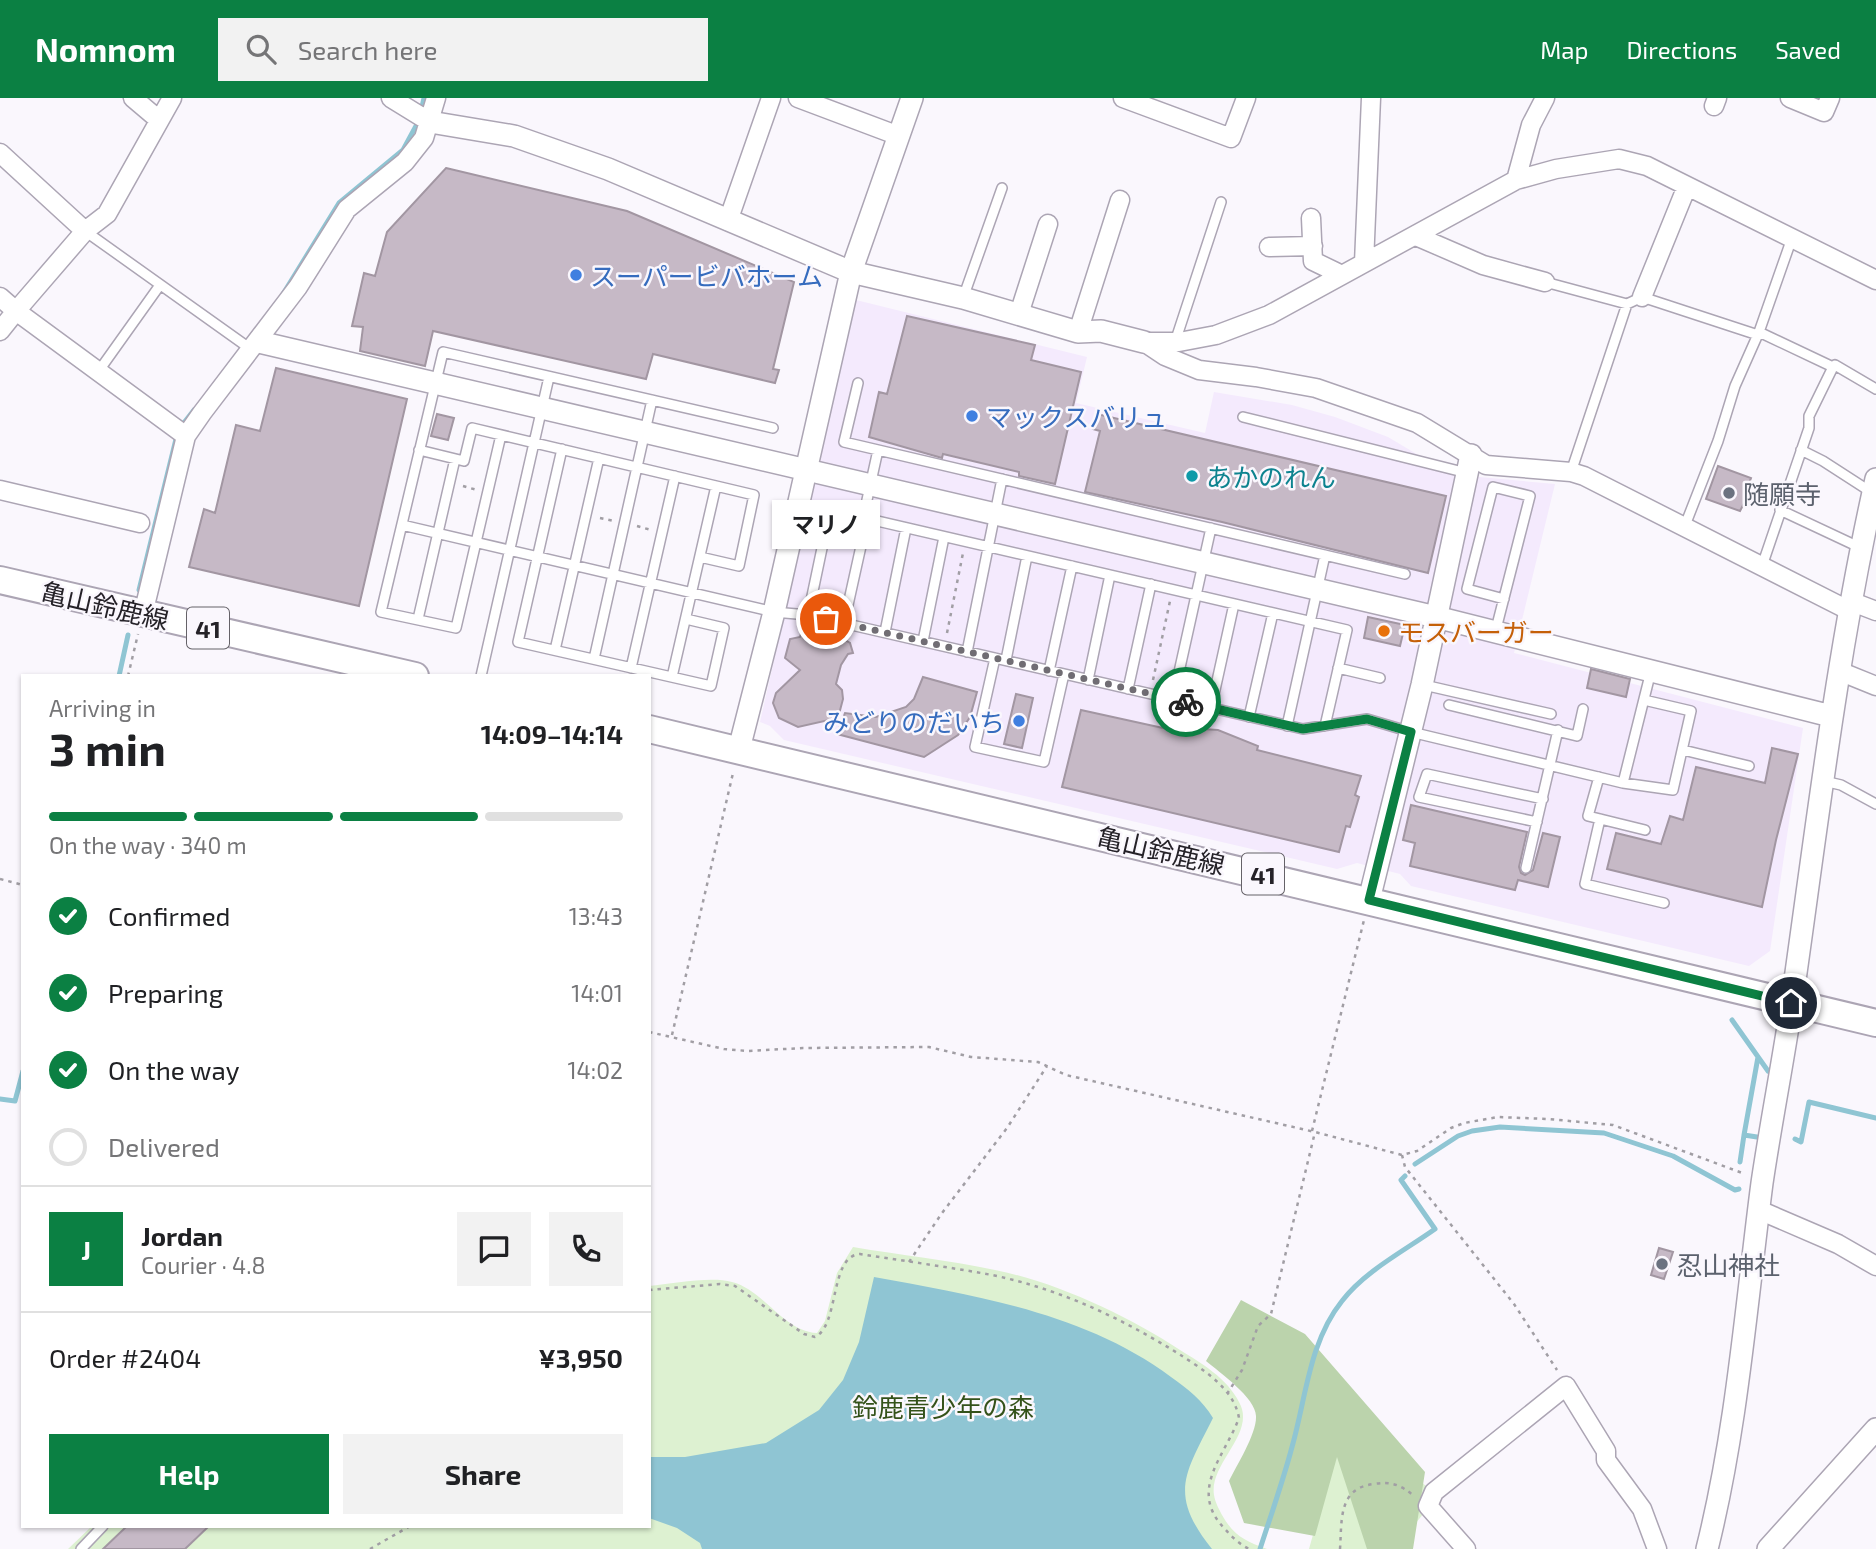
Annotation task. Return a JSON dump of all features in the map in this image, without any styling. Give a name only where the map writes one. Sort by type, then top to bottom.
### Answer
[{"type":"main road","name":"亀山鈴鹿線","points":[[0,580],[406,674]]},
{"type":"main road","name":"亀山鈴鹿線","points":[[651,729],[1876,1023]]},
{"type":"street","points":[[133,98],[159,120]]},
{"type":"street","points":[[0,331],[85,231],[107,214],[172,98]]},
{"type":"street","points":[[391,98],[430,122],[514,136],[608,169],[851,272],[963,298],[1078,332],[1101,331],[1144,342],[1175,342],[1216,335],[1241,327],[1269,315],[1516,180],[1556,169],[1619,159],[1647,166],[1876,280]]},
{"type":"street","points":[[143,614],[187,436],[250,345],[298,287],[347,209],[405,162],[425,138],[436,98]]},
{"type":"street","points":[[728,221],[771,98]]},
{"type":"street","points":[[798,98],[899,136]]},
{"type":"street","points":[[739,749],[774,612],[851,272],[912,98]]},
{"type":"street","points":[[1122,98],[1231,138],[1247,98]]},
{"type":"street","points":[[1364,263],[1371,98]]},
{"type":"street","points":[[1516,180],[1531,125],[1545,98]]},
{"type":"street","points":[[1790,98],[1824,112],[1830,98]]},
{"type":"street","points":[[0,153],[85,231]]},
{"type":"street","points":[[1635,301],[1687,186]]},
{"type":"street","points":[[1078,332],[1120,200]]},
{"type":"street","points":[[1311,218],[1313,261],[1342,275]]},
{"type":"street","points":[[1019,314],[1048,224]]},
{"type":"street","points":[[1416,236],[1483,265],[1545,282]]},
{"type":"street","points":[[1269,247],[1313,246]]},
{"type":"street","points":[[0,297],[97,373],[187,436]]},
{"type":"street","points":[[1144,342],[1166,356],[1199,370],[1316,388],[1405,418],[1417,423],[1469,464],[1571,472],[1584,476],[1762,566],[1849,606],[1876,611]]},
{"type":"street","points":[[250,345],[435,383],[871,484],[1436,617],[1498,637],[1651,671],[1831,716]]},
{"type":"street","points":[[1369,900],[1422,685],[1469,464]]},
{"type":"street","points":[[1707,1549],[1717,1509],[1736,1399],[1762,1183],[1791,1003],[1831,716],[1849,606],[1874,486]]},
{"type":"street","points":[[0,490],[140,523]]},
{"type":"street","points":[[1839,671],[1876,685]]},
{"type":"street","points":[[1759,1210],[1838,1244],[1876,1266]]},
{"type":"street","points":[[1466,1549],[1428,1506],[1434,1492],[1566,1386],[1605,1451],[1606,1460],[1642,1509],[1657,1549]]},
{"type":"street","points":[[1768,1549],[1876,1429]]},
{"type":"lane","points":[[963,298],[1002,188]]},
{"type":"lane","points":[[1175,342],[1221,202]]},
{"type":"lane","points":[[85,231],[250,345]]},
{"type":"lane","points":[[1684,528],[1792,238]]},
{"type":"lane","points":[[1545,282],[1635,301],[1758,333],[1833,367],[1835,365],[1876,389]]},
{"type":"lane","points":[[97,373],[160,285]]},
{"type":"lane","points":[[1571,472],[1611,351],[1635,301]]},
{"type":"lane","points":[[501,435],[456,628],[382,612],[443,352],[773,428]]},
{"type":"lane","points":[[1762,566],[1809,429],[1809,416],[1833,367]]},
{"type":"lane","points":[[481,674],[550,377]]},
{"type":"lane","points":[[858,383],[844,442],[1405,574]]},
{"type":"lane","points":[[594,659],[652,400]]},
{"type":"lane","points":[[1242,418],[1469,464]]},
{"type":"lane","points":[[419,450],[464,461],[472,428],[754,495],[739,566],[700,557]]},
{"type":"lane","points":[[562,449],[518,642],[711,686],[724,628],[686,619]]},
{"type":"lane","points":[[844,623],[878,450]]},
{"type":"lane","points":[[1801,450],[1874,486]]},
{"type":"lane","points":[[555,650],[599,458]]},
{"type":"lane","points":[[418,619],[455,459]]},
{"type":"lane","points":[[631,668],[675,476]]},
{"type":"lane","points":[[967,652],[1002,479]]},
{"type":"lane","points":[[672,677],[716,486]]},
{"type":"lane","points":[[1498,637],[1504,599],[1530,496],[1493,487],[1467,589],[1504,599]]},
{"type":"lane","points":[[808,615],[830,510],[1347,630],[1325,726]]},
{"type":"lane","points":[[1780,510],[1861,548]]},
{"type":"lane","points":[[402,525],[774,612],[808,615],[1287,726],[1303,729],[1367,719],[1623,783],[1673,790],[1691,711],[1644,700]]},
{"type":"lane","points":[[884,632],[906,528]]},
{"type":"lane","points":[[1173,699],[1211,528]]},
{"type":"lane","points":[[923,641],[944,537]]},
{"type":"lane","points":[[1453,537],[1479,543]]},
{"type":"lane","points":[[1287,726],[1325,555]]},
{"type":"lane","points":[[1006,660],[1027,556]]},
{"type":"lane","points":[[1049,671],[1072,566]]},
{"type":"lane","points":[[1088,680],[1111,575]]},
{"type":"lane","points":[[1128,689],[1151,584]]},
{"type":"lane","points":[[1211,708],[1234,604]]},
{"type":"lane","points":[[1249,717],[1273,612]]},
{"type":"lane","points":[[995,658],[975,747],[1044,762],[1064,674]]},
{"type":"lane","points":[[1338,668],[1380,678]]},
{"type":"lane","points":[[1623,783],[1651,671]]},
{"type":"lane","points":[[1422,685],[1551,714]]},
{"type":"lane","points":[[1449,705],[1577,736],[1583,709]]},
{"type":"lane","points":[[1526,868],[1558,730]]},
{"type":"lane","points":[[1682,750],[1749,766]]},
{"type":"lane","points":[[1537,822],[1419,797],[1427,775],[1543,799]]},
{"type":"lane","points":[[1599,777],[1588,816],[1645,830]]},
{"type":"lane","points":[[1822,781],[1841,785],[1876,804]]},
{"type":"lane","points":[[1600,819],[1585,884],[1664,903]]},
{"type":"lane","points":[[81,1549],[101,1528]]},
{"type":"path","points":[[944,646],[965,541]]},
{"type":"path","points":[[1150,694],[1173,590]]},
{"type":"path","points":[[128,674],[143,614]]},
{"type":"path","points":[[671,1037],[739,749]]},
{"type":"path","points":[[0,879],[21,884]]},
{"type":"path","points":[[1227,1394],[1242,1370],[1258,1326],[1271,1314],[1369,900]]},
{"type":"path","points":[[651,1032],[724,1049],[748,1051],[929,1047],[971,1058],[1038,1062],[1066,1075],[1314,1131],[1402,1155],[1417,1151],[1451,1128],[1464,1123],[1498,1118],[1613,1125],[1739,1171],[1762,1183]]},
{"type":"path","points":[[909,1262],[942,1213],[1002,1136],[1047,1066]]},
{"type":"path","points":[[1402,1155],[1405,1167],[1521,1314],[1552,1359],[1566,1386]]},
{"type":"path","points":[[651,1290],[720,1284],[734,1286],[804,1334],[815,1337],[822,1334],[827,1325],[841,1275],[847,1261],[854,1254],[993,1276],[1046,1290],[1109,1314],[1195,1364],[1218,1382],[1227,1394],[1239,1418],[1216,1463],[1208,1493],[1216,1519],[1241,1545],[1249,1549]]},
{"type":"path","points":[[1340,1549],[1343,1510],[1353,1491],[1364,1485],[1385,1482],[1401,1485],[1428,1506]]},
{"type":"path","points":[[370,1549],[407,1528]]},
{"type":"shaded area","points":[[856,300],[1087,357],[1076,403],[1205,433],[1214,392],[1292,405],[1335,417],[1388,437],[1445,471],[1468,476],[1555,484],[1514,653],[1803,728],[1770,951],[1749,966],[1411,886],[1400,874],[1357,863],[1337,869],[784,740],[770,726],[760,722]]},
{"type":"green space","name":"鈴鹿青少年の森","points":[[853,1247],[977,1266],[1018,1275],[1067,1292],[1160,1337],[1221,1378],[1239,1402],[1243,1414],[1242,1425],[1218,1471],[1214,1495],[1226,1522],[1236,1533],[1267,1549],[68,1549],[90,1528],[651,1528],[651,1286],[702,1280],[732,1282],[754,1293],[794,1325],[817,1333],[825,1321],[837,1273]]},
{"type":"green space","points":[[1241,1300],[1305,1334],[1425,1472],[1413,1549],[1367,1549],[1337,1457],[1315,1536],[1244,1523],[1229,1481],[1246,1449],[1256,1416],[1250,1401],[1206,1361]]},
{"type":"green space","points":[[1339,1442],[1396,1458],[1430,1490],[1424,1513],[1397,1546],[1398,1549],[1309,1549]]},
{"type":"water","name":"鈴鹿青少年の森","points":[[874,1277],[1029,1310],[1103,1337],[1138,1355],[1189,1390],[1213,1418],[1195,1454],[1186,1484],[1190,1513],[1212,1549],[702,1549],[700,1543],[677,1528],[651,1519],[651,1457],[685,1457],[766,1443],[819,1410],[843,1380],[859,1342]]},
{"type":"building","name":"スーパービバホーム","points":[[446,168],[627,211],[794,282],[773,369],[779,370],[775,383],[653,354],[646,379],[433,331],[425,366],[360,351],[363,327],[352,326],[364,273],[375,276],[387,232]]},
{"type":"building","name":"マックスバリュ","points":[[907,316],[1035,345],[1031,360],[1081,372],[1055,484],[1019,476],[1019,472],[943,454],[942,458],[869,437],[879,392],[887,394]]},
{"type":"building","points":[[276,368],[407,399],[359,606],[189,567],[204,509],[215,513],[236,425],[260,431]]},
{"type":"building","points":[[437,414],[454,418],[448,440],[431,436]]},
{"type":"building","points":[[1097,414],[1446,496],[1428,573],[1222,522],[1085,492],[1100,431],[1093,429]]},
{"type":"building","name":"随願寺","points":[[1718,466],[1751,478],[1748,486],[1752,488],[1740,511],[1706,499]]},
{"type":"building","name":"モスバーガー","points":[[1368,617],[1405,625],[1400,646],[1364,638]]},
{"type":"building","points":[[803,627],[821,629],[845,640],[850,643],[853,653],[848,654],[841,665],[836,684],[842,690],[843,699],[838,718],[798,727],[779,718],[773,703],[776,693],[800,670],[785,658],[790,639],[800,637]]},
{"type":"building","points":[[1591,669],[1630,679],[1626,697],[1587,688]]},
{"type":"building","points":[[923,677],[977,692],[970,717],[958,735],[924,757],[837,734],[845,713],[876,717],[906,707],[914,699]]},
{"type":"building","name":"みどりのだいち","points":[[1016,694],[1033,698],[1022,748],[1004,744]]},
{"type":"building","points":[[1081,710],[1172,730],[1172,727],[1218,730],[1258,746],[1257,750],[1361,776],[1355,795],[1359,797],[1350,827],[1346,826],[1339,852],[1062,787]]},
{"type":"building","points":[[1772,748],[1798,754],[1762,907],[1607,869],[1616,833],[1661,844],[1670,816],[1683,820],[1696,767],[1765,783]]},
{"type":"building","points":[[1411,805],[1527,832],[1519,867],[1525,875],[1533,870],[1543,833],[1560,837],[1548,887],[1518,880],[1515,890],[1410,866],[1415,843],[1403,840]]},
{"type":"building","name":"忍山神社","points":[[1659,1248],[1673,1252],[1664,1279],[1651,1275]]},
{"type":"building","points":[[125,1528],[207,1528],[185,1549],[103,1549]]},
{"type":"waterway","points":[[422,107],[424,98]]},
{"type":"waterway","points":[[283,294],[339,203],[403,150],[416,126]]},
{"type":"waterway","points":[[183,424],[194,410]]},
{"type":"waterway","points":[[139,590],[176,439]]},
{"type":"waterway","points":[[119,674],[128,635]]},
{"type":"waterway","points":[[1732,1020],[1768,1071]]},
{"type":"waterway","points":[[1744,1135],[1758,1057]]},
{"type":"waterway","points":[[0,1099],[15,1101],[21,1078]]},
{"type":"waterway","points":[[1795,1139],[1801,1142],[1809,1102],[1876,1118]]},
{"type":"waterway","points":[[1415,1164],[1458,1136],[1472,1131],[1500,1127],[1604,1133],[1673,1156],[1735,1190],[1739,1189]]},
{"type":"waterway","points":[[1740,1162],[1744,1135],[1757,1137]]},
{"type":"waterway","points":[[1260,1549],[1297,1428],[1315,1352],[1331,1317],[1362,1280],[1435,1229],[1401,1180],[1405,1176]]},
{"type":"way so far","points":[[826,619],[1186,702]]},
{"type":"place","name":"スーパービバホーム","points":[[576,275]]},
{"type":"place","name":"マックスバリュ","points":[[972,416]]},
{"type":"place","name":"あかのれん","points":[[1192,476]]},
{"type":"place","name":"随願寺","points":[[1729,493]]},
{"type":"place","name":"マリノ","points":[[826,619]]},
{"type":"place","name":"モスバーガー","points":[[1384,631]]},
{"type":"place","name":"みどりのだいち","points":[[1019,721]]},
{"type":"place","name":"忍山神社","points":[[1662,1264]]},
{"type":"route","points":[[1186,702],[1303,729],[1367,719],[1411,732],[1369,900],[1791,1003]]}]
